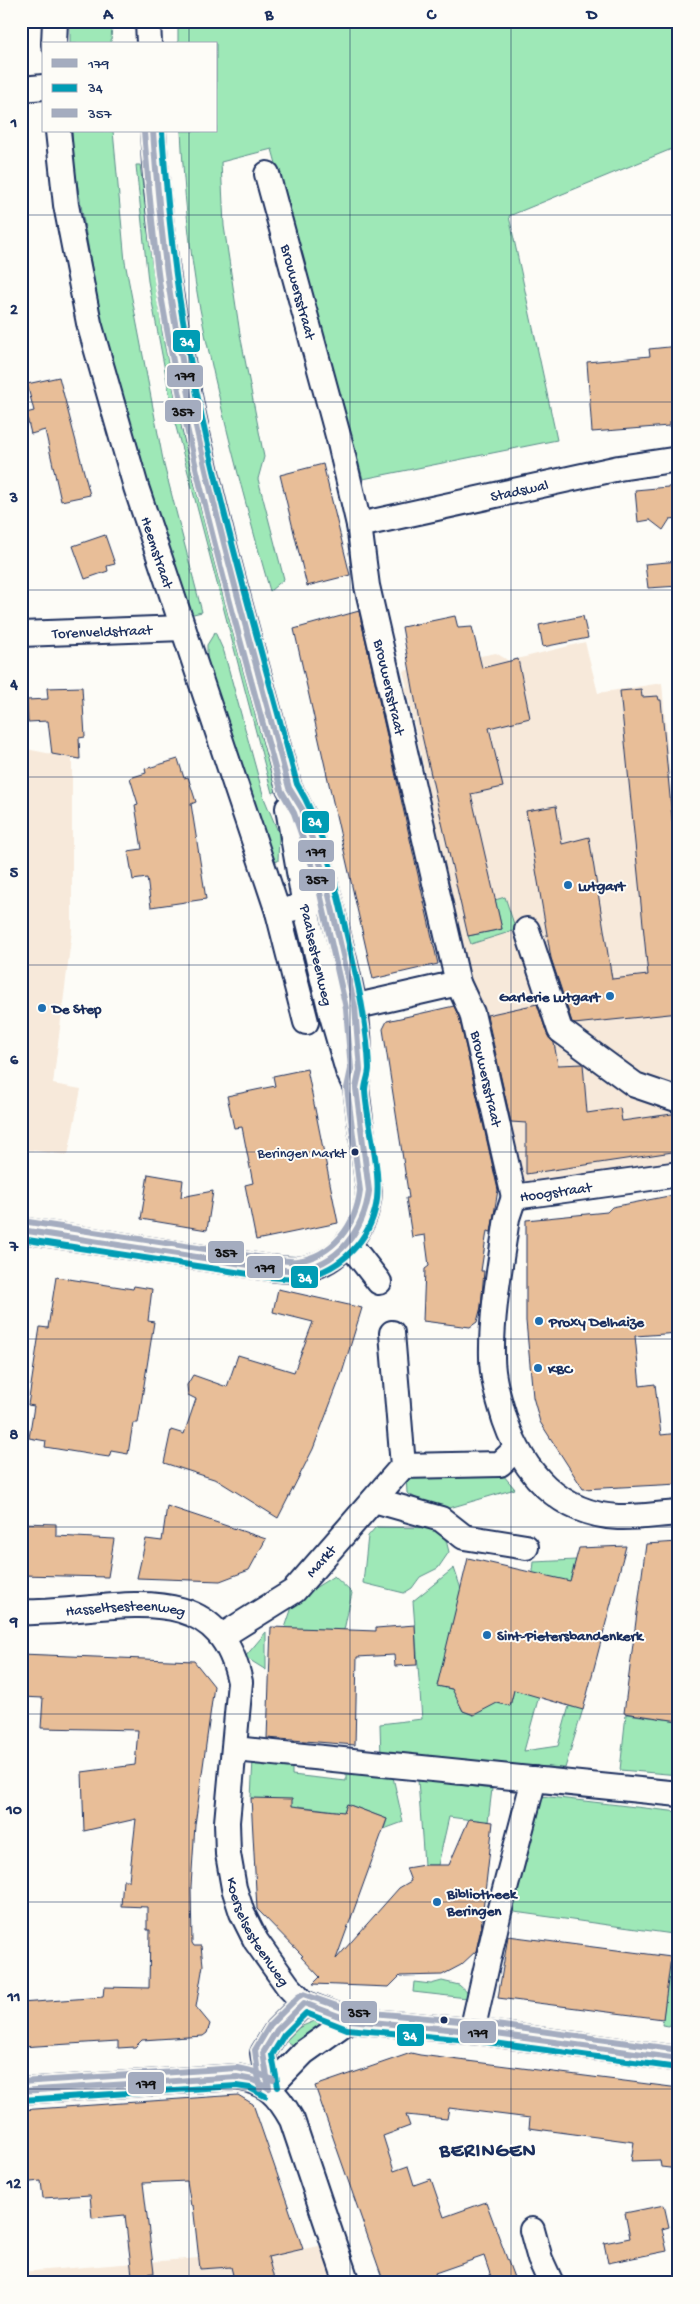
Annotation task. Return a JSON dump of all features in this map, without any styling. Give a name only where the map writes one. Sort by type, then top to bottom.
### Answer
[{"type":"street","points":[[54,42],[55,21]]},
{"type":"street","points":[[148,21],[150,42]]},
{"type":"street","points":[[21,89],[42,87]]},
{"type":"street","name":"Heemstraat","points":[[58,132],[66,205],[89,323],[136,487],[278,912],[306,1022]]},
{"type":"street","name":"Paalsesteenweg","points":[[21,1230],[268,1268],[295,1270],[324,1262],[348,1242],[364,1218],[369,1191],[356,1088],[348,1071],[331,1012],[305,906],[288,809],[289,788],[192,413],[167,278],[155,173],[154,132]]},
{"type":"street","name":"Brouwersstraat","points":[[267,174],[321,372],[359,525],[367,586],[458,984],[472,1013],[514,1197]]},
{"type":"street","name":"Stadswal","points":[[359,525],[618,468],[679,459]]},
{"type":"street","name":"Torenveldstraat","points":[[21,634],[183,628]]},
{"type":"street","name":"Paalsesteenweg","points":[[289,788],[302,809],[325,878],[355,1007],[360,1070],[356,1088]]},
{"type":"street","points":[[278,912],[329,900]]},
{"type":"street","points":[[527,930],[560,1030],[635,1085],[679,1100]]},
{"type":"street","points":[[331,1012],[458,984]]},
{"type":"street","name":"Hoogstraat","points":[[516,1448],[499,1402],[492,1357],[507,1218],[514,1197],[679,1174]]},
{"type":"street","points":[[348,1242],[379,1282]]},
{"type":"street","points":[[392,1333],[403,1466],[500,1464],[516,1448],[535,1477],[553,1494],[567,1502],[596,1513],[618,1517],[679,1512]]},
{"type":"street","name":"Markt","points":[[222,1636],[294,1591],[403,1466]]},
{"type":"street","points":[[374,1500],[441,1519],[464,1536],[526,1547]]},
{"type":"street","name":"Hasseltsesteenweg","points":[[21,1612],[39,1613],[95,1606],[173,1608],[189,1611],[201,1618],[222,1636]]},
{"type":"street","name":"Koerselsesteenweg","points":[[222,1636],[237,1665],[240,1682],[228,1822],[228,1854],[234,1888],[242,1913],[256,1941],[288,1986],[304,2003]]},
{"type":"street","points":[[235,1749],[679,1794]]},
{"type":"street","points":[[472,2031],[499,1912],[534,1779]]},
{"type":"street","points":[[269,2088],[263,2053],[277,2030],[304,2003],[349,2020],[472,2031],[679,2059]]},
{"type":"street","points":[[269,2088],[304,2052],[349,2020]]},
{"type":"street","points":[[21,2091],[237,2077],[254,2080],[269,2088],[278,2096],[292,2120],[347,2283]]},
{"type":"street","points":[[532,2230],[540,2259],[551,2283]]},
{"type":"shaded area","name":"Lutgart","points":[[585,642],[598,693],[662,683],[679,883],[679,1165],[526,1185],[521,1181],[449,920],[456,917],[440,848],[433,850],[419,780],[426,778],[408,695],[402,696],[400,689],[407,687],[403,671],[496,653],[509,661]]},
{"type":"shaded area","name":"De Step","points":[[21,748],[72,758],[72,931],[53,1084],[81,1089],[68,1155],[21,1149]]},
{"type":"shaded area","points":[[324,2245],[336,2283],[21,2283],[21,2272],[199,2258],[268,2256]]},
{"type":"green space","points":[[70,21],[112,21],[111,42],[70,42]]},
{"type":"green space","points":[[178,21],[679,21],[679,146],[509,216],[557,440],[363,479],[272,149],[221,162],[224,226],[240,334],[264,457],[258,479],[284,579],[270,591],[214,376],[199,304],[187,218],[181,132],[218,132],[218,42],[178,42]]},
{"type":"green space","points":[[72,132],[113,132],[125,262],[164,465],[202,612],[189,615],[105,343],[73,159]]},
{"type":"green space","points":[[136,165],[140,165],[163,338],[188,458],[277,791],[272,793],[175,423],[148,281]]},
{"type":"green space","points":[[215,632],[224,652],[264,798],[279,834],[278,861],[274,862],[268,855],[207,660],[207,645]]},
{"type":"green space","points":[[505,897],[516,930],[471,944],[468,936],[502,929],[495,900]]},
{"type":"green space","points":[[503,1475],[515,1489],[439,1511],[407,1493],[406,1477]]},
{"type":"green space","points":[[376,1527],[443,1528],[449,1552],[438,1568],[420,1577],[412,1588],[404,1593],[363,1583],[368,1536]]},
{"type":"green space","points":[[576,1560],[524,1751],[558,1746],[569,1706],[583,1709],[565,1768],[381,1757],[380,1724],[422,1719],[413,1601],[454,1568],[461,1589],[438,1686],[459,1691],[457,1700],[463,1711],[474,1715],[488,1700],[510,1706],[523,1656],[534,1562]]},
{"type":"green space","points":[[334,1576],[352,1593],[344,1630],[285,1628],[294,1601]]},
{"type":"green space","points":[[266,1632],[266,1670],[245,1657]]},
{"type":"green space","points":[[626,1714],[679,1721],[679,1775],[620,1770]]},
{"type":"green space","points":[[253,1759],[292,1764],[292,1775],[346,1781],[346,1771],[393,1777],[403,1822],[384,1829],[387,1819],[347,1804],[343,1814],[337,1811],[298,1806],[296,1809],[251,1798]]},
{"type":"green space","points":[[418,1780],[492,1789],[488,1822],[449,1817],[438,1865],[424,1865]]},
{"type":"green space","points":[[541,1796],[679,1812],[679,1888],[674,1924],[679,1925],[679,1953],[672,2009],[674,2018],[669,2026],[662,2025],[673,1934],[507,1911]]},
{"type":"green space","points":[[442,1981],[459,1985],[468,1993],[467,1998],[413,1992],[414,1982],[431,1984]]},
{"type":"green space","points":[[315,2021],[327,2027],[293,2045],[285,2041],[295,2029]]},
{"type":"building","points":[[679,346],[679,423],[669,423],[669,426],[592,432],[587,362],[650,356],[649,349]]},
{"type":"building","points":[[59,377],[90,495],[61,501],[45,430],[31,434],[26,413],[34,411],[27,384]]},
{"type":"building","points":[[323,464],[350,575],[307,586],[280,475]]},
{"type":"building","points":[[679,486],[679,518],[670,519],[663,530],[650,520],[638,522],[635,490]]},
{"type":"building","points":[[105,535],[115,564],[107,566],[108,571],[85,579],[73,546]]},
{"type":"building","points":[[679,561],[679,586],[648,588],[645,564]]},
{"type":"building","points":[[359,611],[438,964],[373,979],[294,629]]},
{"type":"building","points":[[455,616],[458,628],[472,627],[482,668],[518,659],[530,718],[489,728],[503,787],[471,794],[502,929],[468,936],[420,727],[402,627]]},
{"type":"building","points":[[583,616],[588,638],[543,647],[539,625]]},
{"type":"building","points":[[82,687],[85,737],[79,738],[80,759],[52,754],[48,721],[28,722],[27,700],[48,699],[47,688]]},
{"type":"building","name":"Lutgart","points":[[641,689],[642,697],[658,696],[659,700],[661,700],[679,893],[679,1013],[574,1024],[551,958],[526,811],[556,806],[562,844],[589,837],[612,979],[648,975],[620,691]]},
{"type":"building","points":[[178,759],[184,778],[188,777],[196,802],[191,804],[206,899],[151,907],[147,878],[133,880],[128,851],[142,849],[135,805],[138,804],[130,778],[146,773],[145,769]]},
{"type":"building","points":[[537,1004],[547,1034],[554,1043],[558,1065],[583,1064],[587,1113],[620,1108],[622,1121],[679,1113],[679,1151],[526,1174],[526,1123],[511,1122],[487,1015]]},
{"type":"building","points":[[454,1006],[459,1017],[498,1190],[491,1232],[487,1231],[481,1271],[484,1271],[481,1307],[477,1322],[470,1327],[423,1321],[425,1269],[429,1266],[425,1235],[412,1237],[406,1198],[409,1198],[383,1029],[387,1021]]},
{"type":"building","points":[[307,1069],[338,1223],[256,1240],[245,1185],[253,1183],[242,1127],[234,1128],[227,1096],[275,1086],[273,1076]]},
{"type":"building","points":[[148,1174],[183,1180],[181,1197],[213,1191],[207,1230],[141,1219]]},
{"type":"building","points":[[679,1194],[679,1333],[635,1336],[640,1386],[655,1384],[661,1435],[679,1433],[679,1484],[583,1489],[540,1422],[533,1397],[526,1321],[526,1220],[607,1212],[612,1207]]},
{"type":"building","points":[[56,1277],[133,1289],[134,1286],[152,1289],[148,1321],[154,1322],[138,1423],[133,1423],[128,1454],[111,1451],[109,1457],[88,1454],[45,1447],[46,1441],[29,1438],[34,1406],[28,1405],[40,1327],[48,1328]]},
{"type":"building","points":[[278,1289],[362,1308],[342,1373],[313,1449],[278,1518],[217,1480],[164,1463],[171,1430],[184,1434],[196,1399],[188,1395],[187,1385],[193,1375],[227,1387],[238,1355],[294,1372],[313,1322],[273,1312]]},
{"type":"building","points":[[167,1506],[266,1539],[249,1570],[220,1581],[137,1578],[146,1539],[162,1541]]},
{"type":"building","points":[[21,1523],[56,1524],[56,1536],[114,1539],[108,1577],[21,1575]]},
{"type":"building","points":[[679,1542],[679,1721],[624,1713],[646,1544]]},
{"type":"building","points":[[626,1546],[583,1710],[514,1690],[510,1706],[497,1703],[474,1715],[463,1711],[452,1689],[437,1686],[468,1558],[570,1581],[579,1548]]},
{"type":"building","points":[[415,1625],[417,1665],[395,1666],[394,1655],[357,1657],[355,1745],[267,1738],[271,1627],[376,1631],[376,1628]]},
{"type":"building","points":[[21,1654],[194,1661],[214,1686],[195,1825],[191,1886],[192,1943],[194,1946],[201,1946],[203,1965],[196,2007],[210,2024],[207,2033],[203,2036],[142,2040],[135,2047],[118,2048],[118,2041],[21,2047],[21,2003],[103,1997],[104,1987],[149,1988],[150,1930],[147,1930],[147,1907],[121,1906],[123,1880],[129,1880],[136,1819],[84,1831],[82,1772],[135,1765],[138,1730],[41,1728],[43,1698],[21,1697]]},
{"type":"building","points":[[251,1798],[292,1799],[292,1806],[344,1812],[347,1804],[387,1819],[336,1959],[399,1888],[411,1881],[406,1868],[424,1865],[449,1865],[469,1819],[493,1822],[481,1928],[476,1951],[461,1965],[442,1975],[400,1976],[389,1987],[313,1984],[320,1977],[301,1957],[303,1956],[257,1909]]},
{"type":"building","points":[[508,1936],[671,1957],[663,2019],[498,1998]]},
{"type":"building","points":[[411,2053],[679,2088],[679,2169],[661,2167],[660,2160],[631,2161],[634,2142],[529,2128],[530,2118],[449,2108],[447,2119],[406,2115],[410,2126],[383,2136],[394,2171],[408,2166],[414,2185],[431,2179],[444,2217],[486,2202],[516,2283],[493,2283],[484,2256],[435,2273],[438,2283],[384,2283],[315,2086]]},
{"type":"building","points":[[238,2095],[253,2104],[303,2249],[268,2257],[275,2283],[235,2283],[231,2267],[200,2269],[193,2205],[191,2206],[187,2181],[143,2183],[154,2273],[132,2275],[125,2215],[92,2218],[90,2195],[43,2198],[41,2181],[21,2183],[21,2110]]},
{"type":"building","points":[[664,2205],[669,2227],[662,2229],[667,2251],[608,2263],[604,2243],[630,2238],[625,2213]]},
{"type":"transit line","name":"357","points":[[22,1221],[270,1259],[297,1261],[310,1258],[332,1246],[348,1227],[354,1216],[360,1191],[347,1088],[351,1069],[346,1008],[317,880],[294,813],[281,790],[200,486],[173,363],[162,301],[144,132]]},
{"type":"transit line","name":"179","points":[[21,1230],[269,1268],[296,1270],[311,1267],[324,1261],[336,1254],[346,1244],[355,1232],[361,1219],[369,1191],[356,1088],[360,1070],[355,1007],[325,878],[302,809],[289,788],[209,484],[182,362],[171,300],[160,216],[153,132]]},
{"type":"transit line","name":"34","points":[[21,1239],[268,1277],[294,1279],[324,1271],[347,1256],[371,1223],[377,1197],[378,1182],[365,1090],[369,1071],[368,1050],[357,980],[327,853],[314,818],[297,784],[216,481],[202,420],[179,296],[169,214],[162,132]]},
{"type":"transit line","name":"357","points":[[260,2089],[255,2050],[270,2025],[303,1994],[351,2011],[482,2023],[679,2050]]},
{"type":"transit line","name":"179","points":[[269,2088],[263,2053],[277,2030],[304,2003],[349,2020],[481,2032],[679,2059]]},
{"type":"transit line","name":"34","points":[[278,2087],[272,2055],[284,2035],[306,2013],[347,2029],[480,2041],[678,2068]]},
{"type":"transit line","name":"357","points":[[21,2082],[237,2068],[255,2072],[273,2080]]},
{"type":"transit line","name":"179","points":[[21,2091],[237,2077],[253,2080],[269,2088]]},
{"type":"transit line","name":"34","points":[[22,2100],[236,2086],[250,2088],[265,2096]]},
{"type":"place","name":"Lutgart","points":[[568,885]]},
{"type":"place","name":"Garlerie Lutgart","points":[[610,996]]},
{"type":"place","name":"De Step","points":[[42,1008]]},
{"type":"place","name":"Beringen Markt","points":[[355,1152]]},
{"type":"place","name":"Proxy Delhaize","points":[[539,1321]]},
{"type":"place","name":"KBC","points":[[538,1368]]},
{"type":"place","name":"Sint-Pietersbandenkerk","points":[[487,1635]]},
{"type":"place","name":"Bibliotheek Beringen","points":[[437,1902]]},
{"type":"district","name":"BERINGEN","points":[[488,2149]]}]
